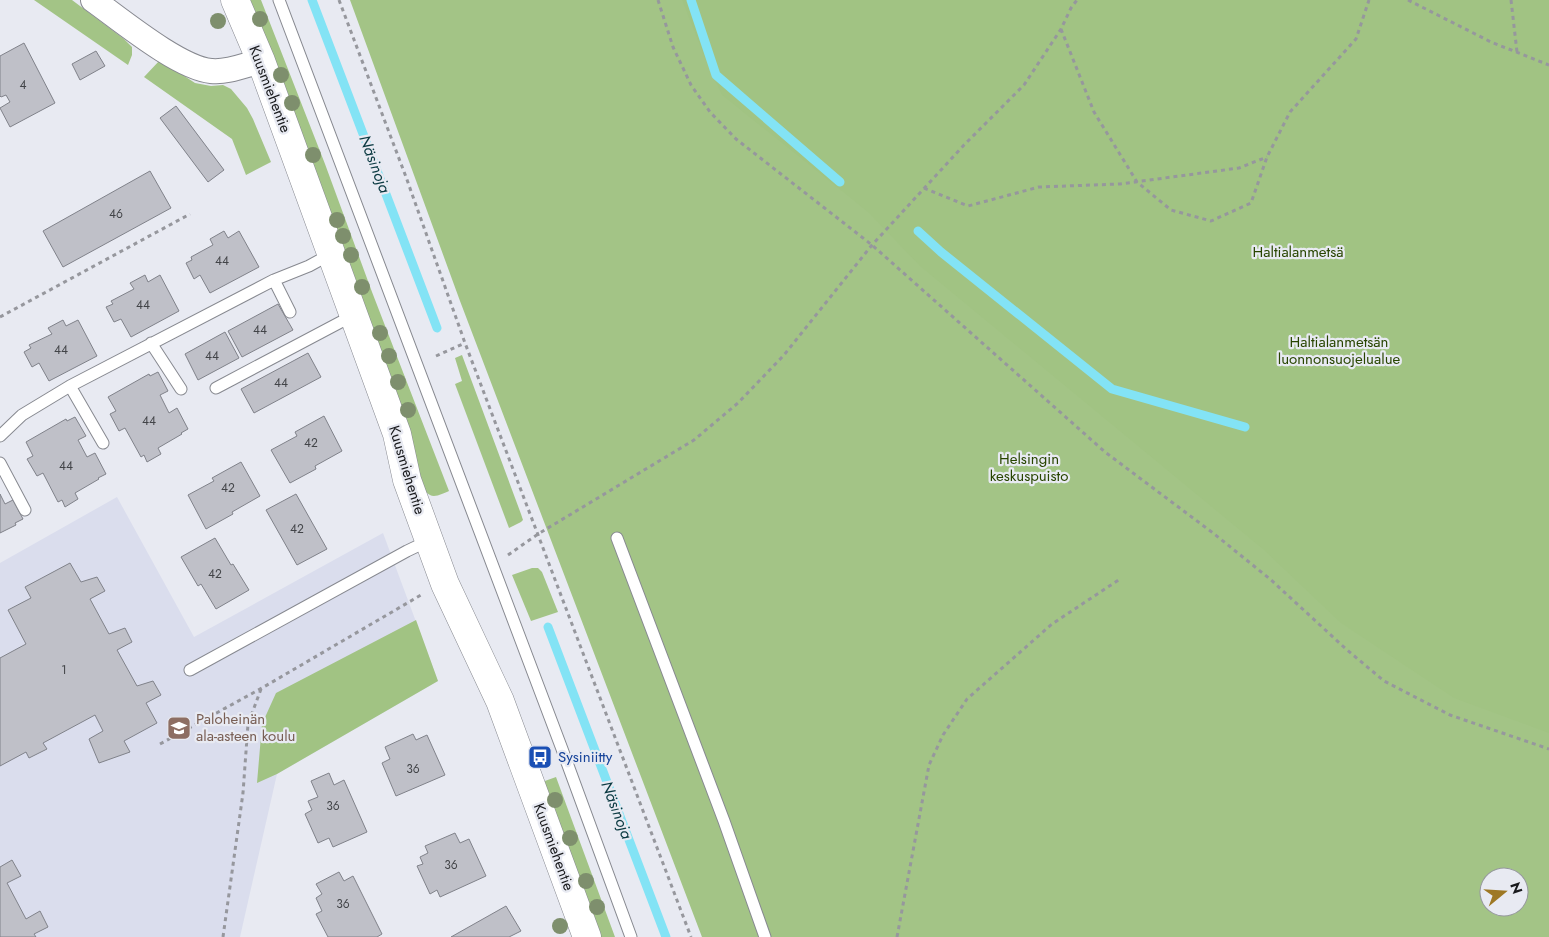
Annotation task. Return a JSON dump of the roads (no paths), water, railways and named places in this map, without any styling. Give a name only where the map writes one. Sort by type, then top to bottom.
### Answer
[{"type":"main road","name":"Kuusmiehentie","points":[[235,0],[260,61],[397,434],[407,480],[445,584],[500,701],[587,937]]},
{"type":"street","points":[[93,0],[156,45],[191,66],[212,71],[228,70],[260,61]]},
{"type":"lane","points":[[279,0],[562,749],[631,937]]},
{"type":"lane","points":[[0,436],[22,415],[70,386],[274,280],[332,254]]},
{"type":"lane","points":[[274,280],[290,312]]},
{"type":"lane","points":[[216,388],[354,315]]},
{"type":"lane","points":[[151,343],[181,389]]},
{"type":"lane","points":[[70,386],[103,443]]},
{"type":"lane","points":[[0,463],[25,510]]},
{"type":"lane","points":[[617,538],[724,821],[765,937]]},
{"type":"lane","points":[[190,670],[430,540]]},
{"type":"waterway","name":"Näsinoja","points":[[312,0],[437,328]]},
{"type":"waterway","points":[[691,0],[716,75],[840,182]]},
{"type":"waterway","points":[[918,231],[941,252],[1112,389],[1245,427]]},
{"type":"waterway","name":"Näsinoja","points":[[548,627],[666,937]]},
{"type":"place","name":"Paloheinän ala-asteen koulu","points":[[179,728]]},
{"type":"place","name":"Sysiniitty","points":[[540,757]]},
{"type":"park label","name":"Haltialanmetsä","points":[[1298,252]]},
{"type":"park label","name":"Haltialanmetsän luonnonsuojelualue","points":[[1339,350]]},
{"type":"park label","name":"Helsingin keskuspuisto","points":[[1029,468]]}]
